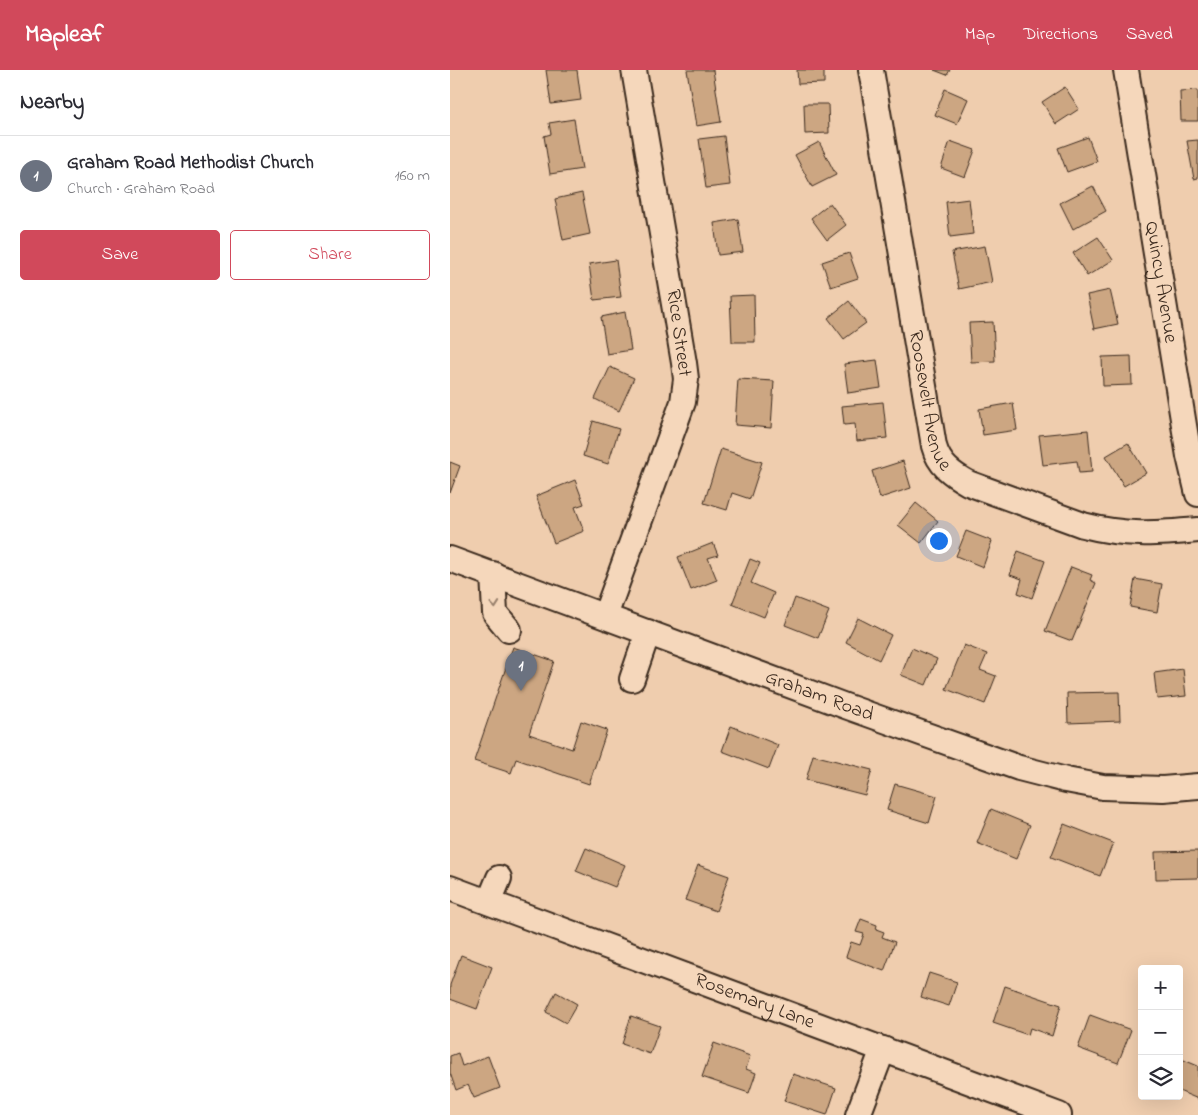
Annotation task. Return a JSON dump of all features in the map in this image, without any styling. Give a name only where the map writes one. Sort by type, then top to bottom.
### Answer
[{"type":"street","name":"Rice Street","points":[[604,616],[683,402],[686,379],[634,70]]},
{"type":"street","name":"Roosevelt Avenue","points":[[871,70],[934,446],[941,464],[954,475],[968,483],[1083,525],[1102,530],[1126,534],[1158,534],[1198,530]]},
{"type":"street","name":"Quincy Avenue","points":[[1126,70],[1186,436],[1198,494]]},
{"type":"street","name":"Graham Road","points":[[450,559],[1019,768],[1103,787],[1162,789],[1198,786]]},
{"type":"street","points":[[492,574],[496,613],[509,630]]},
{"type":"street","points":[[632,679],[648,632]]},
{"type":"street","points":[[489,902],[499,878]]},
{"type":"street","name":"Rosemary Lane","points":[[454,882],[489,902],[534,908],[884,1049],[1059,1115]]},
{"type":"street","points":[[858,1115],[884,1049]]},
{"type":"building","points":[[546,70],[577,70],[581,100],[551,104]]},
{"type":"building","points":[[687,70],[713,70],[721,122],[696,126]]},
{"type":"building","points":[[797,70],[824,70],[824,83],[798,84]]},
{"type":"building","points":[[934,70],[950,70],[947,75]]},
{"type":"building","points":[[1065,87],[1079,109],[1056,124],[1042,102]]},
{"type":"building","points":[[945,89],[968,99],[957,124],[935,115]]},
{"type":"building","points":[[1198,90],[1198,121],[1181,121],[1180,91]]},
{"type":"building","points":[[804,104],[828,104],[829,133],[805,134]]},
{"type":"building","points":[[574,119],[582,169],[550,174],[544,136],[551,134],[549,123]]},
{"type":"building","points":[[724,136],[730,185],[706,188],[699,139]]},
{"type":"building","points":[[1088,137],[1097,161],[1067,172],[1058,148]]},
{"type":"building","points":[[1198,140],[1198,178],[1194,179],[1187,141]]},
{"type":"building","points":[[950,141],[975,150],[965,177],[941,168]]},
{"type":"building","points":[[819,142],[836,175],[812,187],[795,155]]},
{"type":"building","points":[[1093,186],[1106,211],[1073,229],[1060,203]]},
{"type":"building","points":[[582,193],[590,234],[563,240],[555,199]]},
{"type":"building","points":[[969,199],[973,234],[950,237],[946,202]]},
{"type":"building","points":[[830,203],[846,225],[827,240],[811,218]]},
{"type":"building","points":[[738,219],[743,252],[718,255],[714,223]]},
{"type":"building","points":[[1098,237],[1113,260],[1087,276],[1073,253]]},
{"type":"building","points":[[985,246],[992,282],[959,289],[952,252]]},
{"type":"building","points":[[849,253],[858,278],[831,287],[822,262]]},
{"type":"building","points":[[616,260],[621,297],[594,300],[589,264]]},
{"type":"building","points":[[1110,290],[1118,324],[1094,329],[1087,295]]},
{"type":"building","points":[[754,295],[755,342],[732,342],[730,296]]},
{"type":"building","points":[[849,301],[866,323],[844,339],[828,318]]},
{"type":"building","points":[[625,312],[631,350],[607,354],[601,317]]},
{"type":"building","points":[[993,322],[995,361],[971,362],[969,323]]},
{"type":"building","points":[[1131,356],[1132,385],[1103,386],[1102,357]]},
{"type":"building","points":[[877,360],[881,388],[848,393],[844,364]]},
{"type":"building","points":[[610,367],[634,378],[619,411],[595,399]]},
{"type":"building","points":[[738,379],[774,381],[771,428],[735,425]]},
{"type":"building","points":[[883,402],[887,438],[857,441],[855,424],[844,425],[842,406]]},
{"type":"building","points":[[1013,403],[1017,430],[983,435],[979,409]]},
{"type":"building","points":[[593,421],[619,429],[608,464],[583,456]]},
{"type":"building","points":[[1088,430],[1092,472],[1079,473],[1077,461],[1043,465],[1039,435]]},
{"type":"building","points":[[1128,443],[1146,473],[1124,486],[1106,456]]},
{"type":"building","points":[[721,449],[762,462],[750,499],[732,493],[727,510],[704,503]]},
{"type":"building","points":[[903,461],[911,488],[880,498],[872,471]]},
{"type":"building","points":[[450,462],[460,466],[450,493]]},
{"type":"building","points":[[575,480],[584,504],[575,507],[584,531],[554,543],[536,496]]},
{"type":"building","points":[[916,503],[938,521],[921,543],[898,525]]},
{"type":"building","points":[[966,531],[992,541],[983,567],[956,556]]},
{"type":"building","points":[[713,543],[718,555],[708,558],[717,580],[691,590],[678,557]]},
{"type":"building","points":[[1018,551],[1045,561],[1032,598],[1018,593],[1022,579],[1010,575]]},
{"type":"building","points":[[750,559],[760,563],[751,583],[774,593],[764,617],[732,604]]},
{"type":"building","points":[[1071,567],[1092,575],[1090,580],[1096,583],[1072,641],[1045,631]]},
{"type":"building","points":[[1135,579],[1162,584],[1157,612],[1130,607]]},
{"type":"building","points":[[795,598],[829,611],[818,638],[785,625]]},
{"type":"building","points":[[858,618],[891,635],[879,660],[846,642]]},
{"type":"building","points":[[964,645],[987,654],[980,670],[996,676],[985,704],[946,689]]},
{"type":"building","points":[[513,647],[554,661],[529,734],[572,749],[581,721],[607,730],[589,784],[516,759],[511,773],[474,761]]},
{"type":"building","points":[[912,648],[937,659],[926,685],[901,675]]},
{"type":"building","points":[[1183,669],[1186,696],[1157,699],[1154,673]]},
{"type":"building","points":[[1119,692],[1120,721],[1068,723],[1067,693]]},
{"type":"building","points":[[731,726],[778,745],[769,769],[722,751]]},
{"type":"building","points":[[813,755],[872,770],[865,795],[806,780]]},
{"type":"building","points":[[895,784],[937,796],[929,823],[887,810]]},
{"type":"building","points":[[991,809],[1030,825],[1016,859],[977,843]]},
{"type":"building","points":[[1064,824],[1113,843],[1100,876],[1051,857]]},
{"type":"building","points":[[586,848],[625,865],[615,887],[576,871]]},
{"type":"building","points":[[1198,851],[1198,878],[1156,879],[1155,852]]},
{"type":"building","points":[[698,865],[729,876],[716,911],[685,900]]},
{"type":"building","points":[[861,919],[877,925],[876,929],[884,932],[882,937],[895,942],[884,971],[846,957],[851,942],[860,945],[864,934],[856,932]]},
{"type":"building","points":[[461,955],[492,967],[477,1009],[450,999],[450,985]]},
{"type":"building","points":[[929,973],[957,982],[949,1006],[921,997]]},
{"type":"building","points":[[1005,986],[1061,1005],[1052,1036],[1030,1028],[1028,1035],[993,1023]]},
{"type":"building","points":[[556,992],[577,1004],[566,1023],[546,1012]]},
{"type":"building","points":[[1090,1015],[1131,1030],[1118,1063],[1078,1048]]},
{"type":"building","points":[[631,1016],[660,1026],[650,1054],[622,1044]]},
{"type":"building","points":[[714,1043],[750,1056],[746,1069],[756,1073],[749,1093],[702,1077]]},
{"type":"building","points":[[458,1053],[462,1066],[488,1056],[500,1088],[474,1098],[468,1085],[456,1090],[450,1073],[450,1056]]},
{"type":"building","points":[[1183,1060],[1198,1066],[1198,1099],[1183,1093]]},
{"type":"building","points":[[793,1074],[836,1088],[827,1115],[784,1101]]},
{"type":"place","name":"Graham Road Methodist Church","points":[[521,691]]}]
